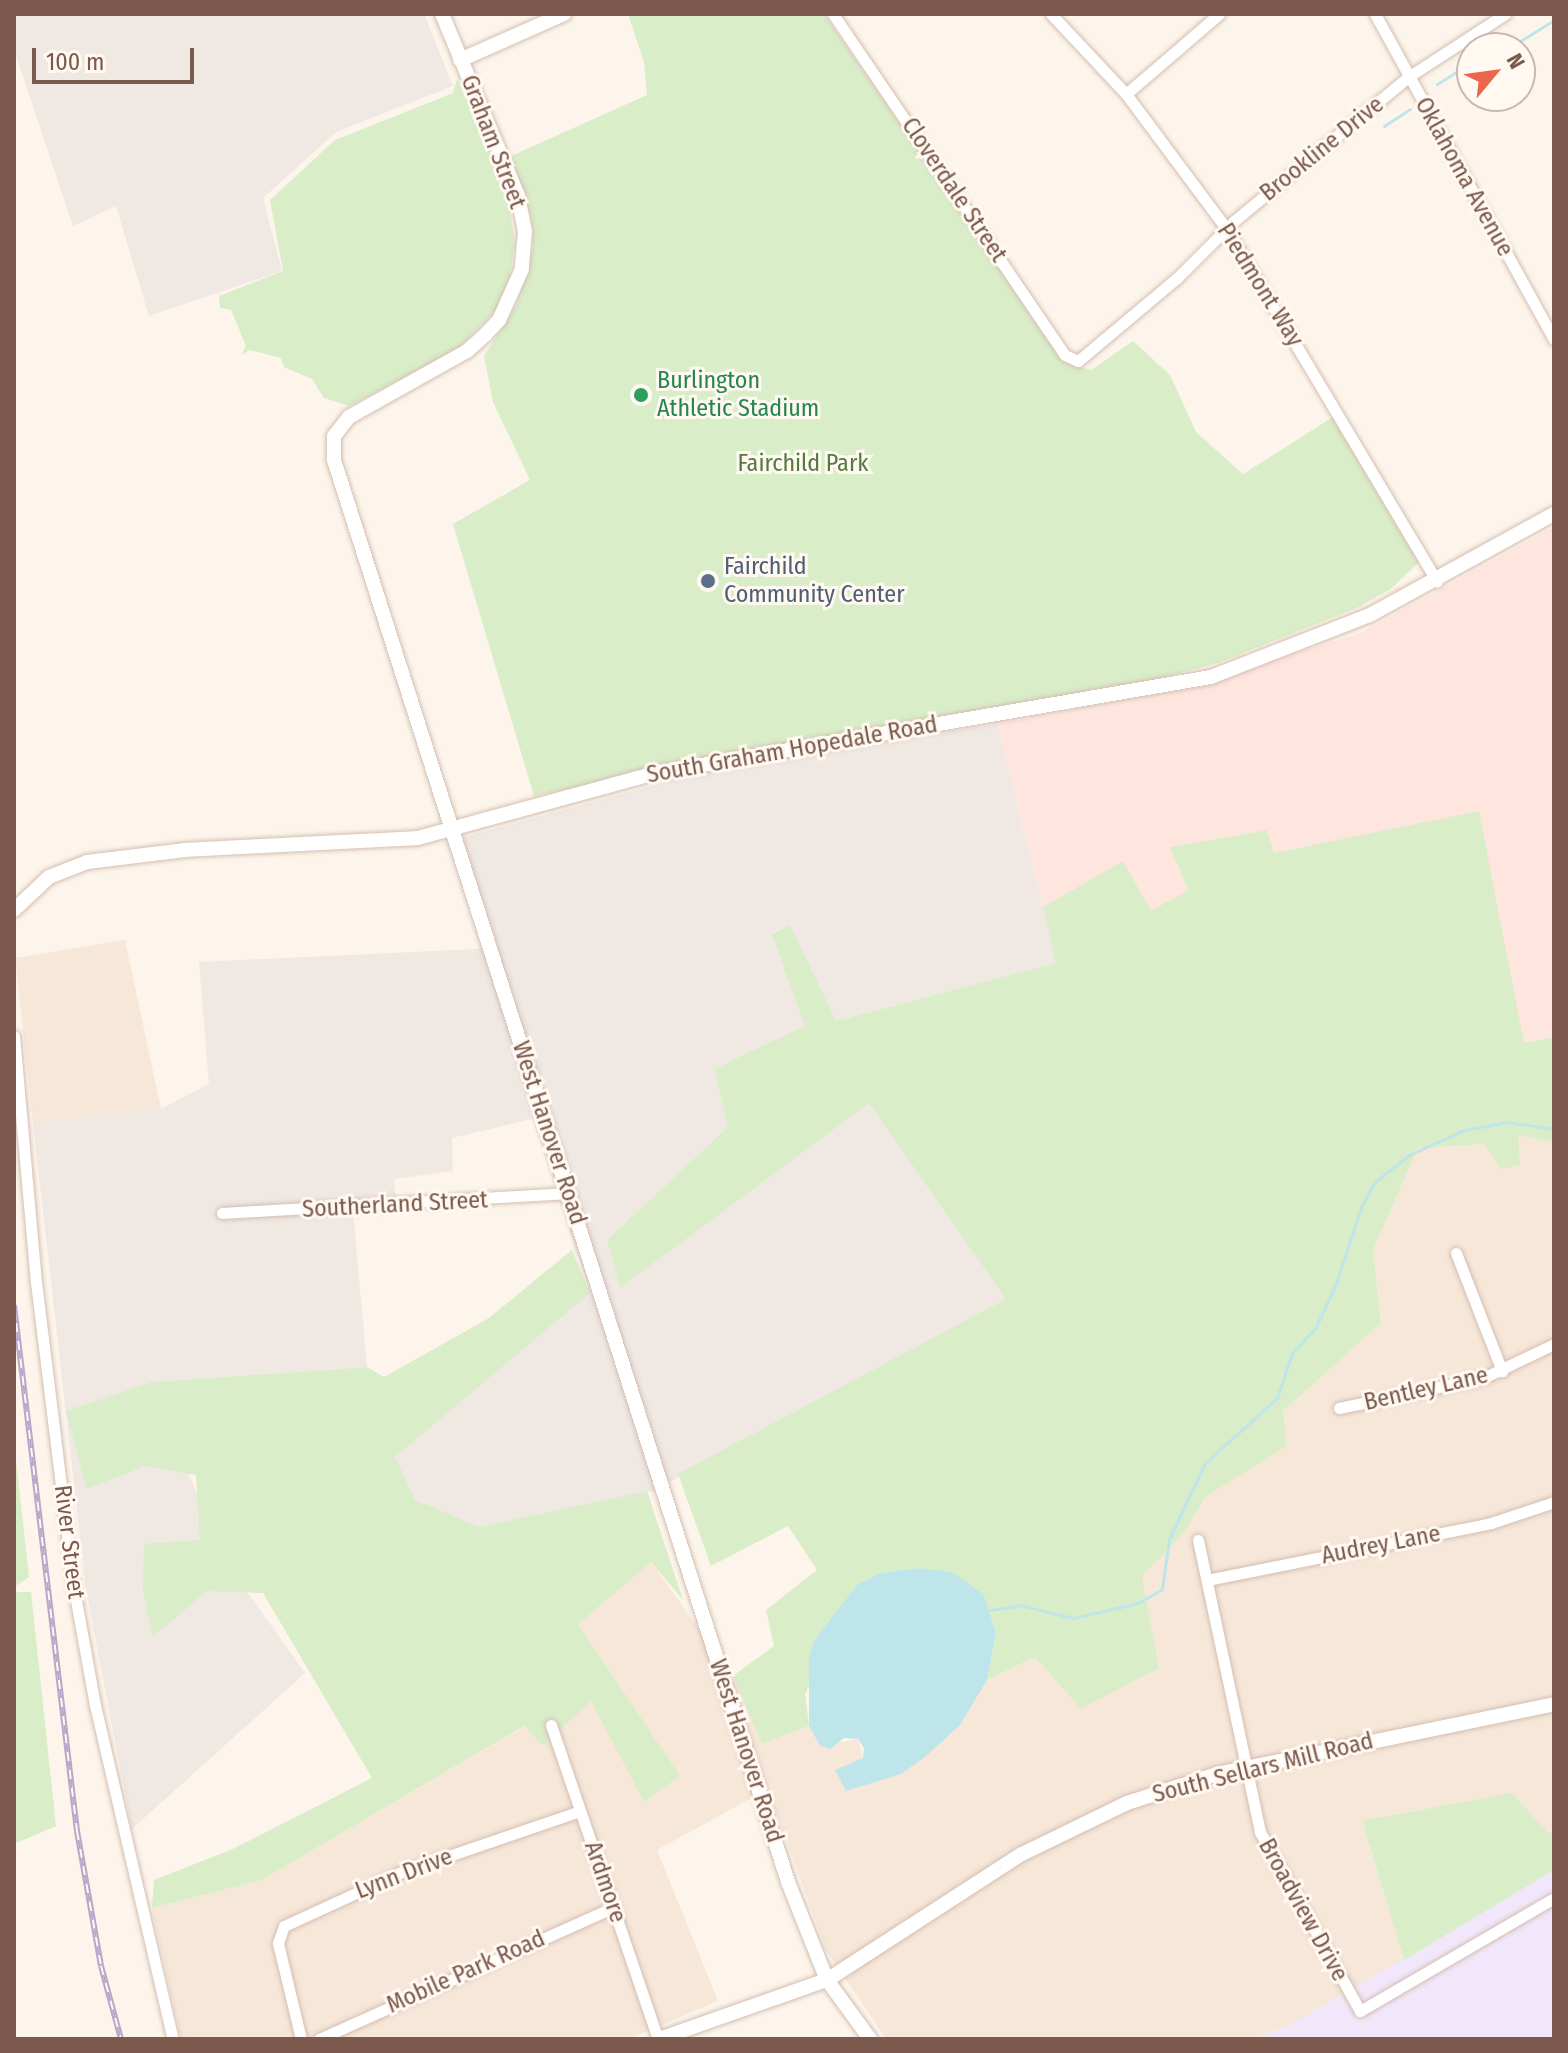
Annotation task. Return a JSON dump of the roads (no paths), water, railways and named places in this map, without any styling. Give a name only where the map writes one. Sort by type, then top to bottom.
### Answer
[{"type":"street","name":"Graham Street","points":[[442,14],[518,196],[525,231],[516,290],[499,320],[467,351]]},
{"type":"street","points":[[460,60],[564,14]]},
{"type":"street","name":"Cloverdale Street","points":[[833,14],[1065,355],[1078,361]]},
{"type":"street","points":[[1126,94],[1219,14]]},
{"type":"street","name":"Oklahoma Avenue","points":[[1375,14],[1554,339]]},
{"type":"street","name":"Brookline Drive","points":[[1078,361],[1228,231],[1234,221],[1408,77],[1505,14]]},
{"type":"street","name":"Piedmont Way","points":[[1057,16],[1126,94],[1228,231],[1437,581]]},
{"type":"street","name":"West Hanover Road","points":[[467,351],[354,413],[332,443],[450,831],[788,1882],[827,1980],[870,2039]]},
{"type":"street","name":"South Graham Hopedale Road","points":[[14,910],[49,877],[112,857],[222,847],[384,842],[450,831],[655,773],[1211,677],[1332,633],[1437,581],[1554,514]]},
{"type":"street","name":"River Street","points":[[14,1036],[36,1282],[73,1584],[95,1705],[173,2039]]},
{"type":"street","name":"Southerland Street","points":[[222,1213],[568,1193]]},
{"type":"street","points":[[1456,1253],[1502,1371]]},
{"type":"street","name":"Bentley Lane","points":[[1339,1408],[1502,1371],[1554,1344]]},
{"type":"street","name":"Audrey Lane","points":[[1207,1580],[1491,1523],[1554,1502]]},
{"type":"street","name":"Broadview Drive","points":[[1198,1540],[1243,1769],[1267,1850],[1360,2011],[1554,1898]]},
{"type":"street","name":"South Sellars Mill Road","points":[[659,2039],[827,1980],[989,1873],[1085,1821],[1184,1783],[1554,1704]]},
{"type":"street","name":"Ardmore","points":[[551,1725],[659,2039]]},
{"type":"street","name":"Lynn Drive","points":[[301,2039],[278,1943],[284,1926],[399,1873],[580,1811]]},
{"type":"street","name":"Mobile Park Road","points":[[319,2039],[614,1907]]},
{"type":"water","points":[[918,1568],[952,1572],[984,1595],[996,1633],[987,1680],[960,1725],[925,1757],[901,1774],[846,1791],[835,1770],[863,1758],[864,1748],[858,1739],[844,1738],[830,1749],[820,1746],[809,1726],[809,1657],[815,1639],[859,1583],[881,1573]]},
{"type":"waterway","points":[[1535,32],[1554,20]]},
{"type":"waterway","points":[[1437,84],[1456,72]]},
{"type":"waterway","points":[[1384,126],[1410,109]]},
{"type":"waterway","points":[[990,1610],[1020,1605],[1073,1618],[1138,1603],[1162,1589],[1169,1539],[1205,1463],[1277,1398],[1292,1353],[1316,1327],[1335,1286],[1362,1205],[1375,1182],[1409,1155],[1464,1130],[1507,1122],[1554,1129]]},
{"type":"railway","points":[[14,1305],[77,1831],[101,1966],[121,2039]]},
{"type":"place","name":"Burlington Athletic Stadium","points":[[641,395]]},
{"type":"place","name":"Fairchild Community Center","points":[[708,581]]},
{"type":"park label","name":"Fairchild Park","points":[[803,464]]}]
